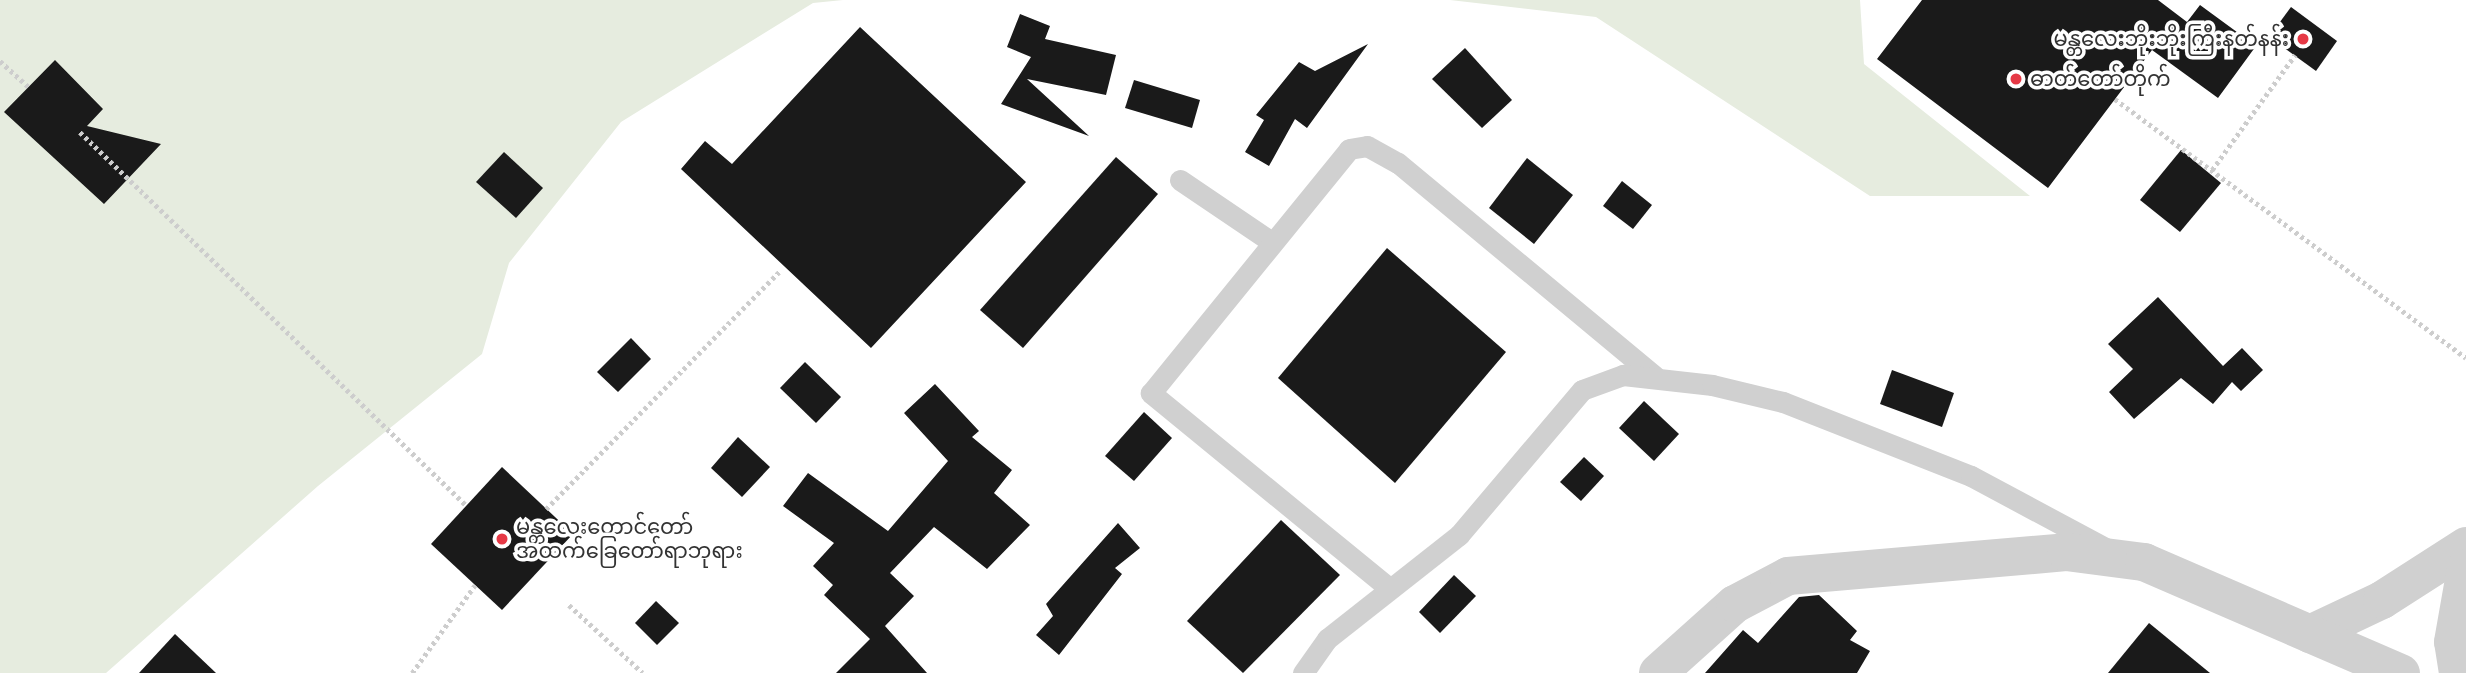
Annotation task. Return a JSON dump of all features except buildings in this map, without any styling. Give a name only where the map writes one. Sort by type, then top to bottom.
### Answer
[{"type":"street","points":[[2310,634],[2382,600],[2466,546]]},
{"type":"street","points":[[1658,673],[1735,604],[1788,576],[2066,552],[2116,554],[2400,673]]},
{"type":"street","points":[[2458,673],[2453,642],[2466,568]]},
{"type":"lane","points":[[1390,588],[1152,393],[1270,241],[1349,149],[1367,146],[1398,163],[1656,376]]},
{"type":"lane","points":[[1180,180],[1270,241]]},
{"type":"lane","points":[[1303,673],[1327,639],[1459,535],[1582,390],[1623,375],[1656,376],[1783,402],[1971,476],[2116,554]]},
{"type":"path","points":[[2211,170],[2295,55]]},
{"type":"path","points":[[0,61],[29,87]]},
{"type":"path","points":[[2115,99],[2466,358]]},
{"type":"path","points":[[80,132],[466,505]]},
{"type":"path","points":[[546,509],[780,271]]},
{"type":"path","points":[[412,673],[475,585]]},
{"type":"path","points":[[569,605],[643,673]]},
{"type":"shaded area","points":[[0,0],[843,0],[813,3],[621,122],[509,263],[482,354],[318,486],[106,673],[0,673]]},
{"type":"shaded area","points":[[1450,0],[1860,0],[1864,64],[2030,196],[1870,196],[1596,17]]},
{"type":"place","name":"မန္တလေးဘိုးဘိုးကြီးနတ်နန်း","points":[[2303,39]]},
{"type":"place","name":"ဓာတ်တော်တိုက်","points":[[2016,79]]},
{"type":"place","name":"မန္တ‌လေးတောင်တော် အထက်ခြေတော်ရာဘုရား‌","points":[[502,539]]}]
